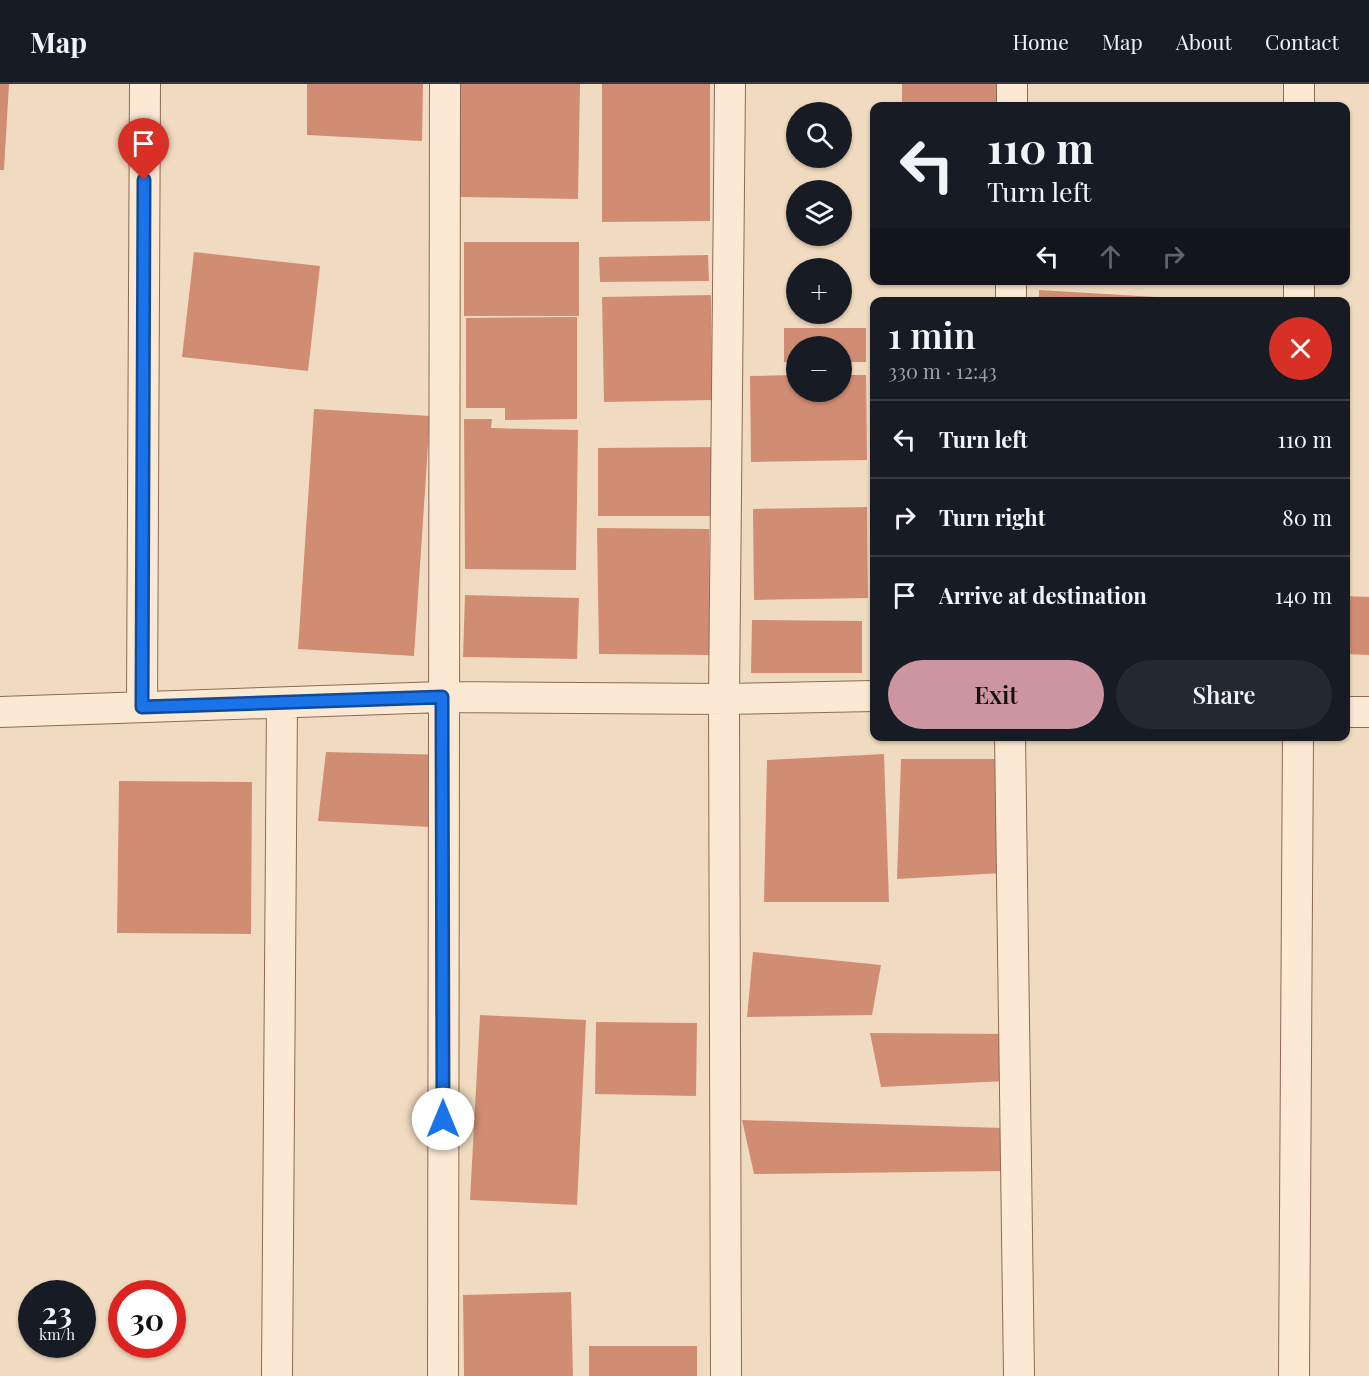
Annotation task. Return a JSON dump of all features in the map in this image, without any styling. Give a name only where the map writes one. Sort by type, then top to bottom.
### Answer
[{"type":"street","points":[[142,707],[145,84]]},
{"type":"street","points":[[443,1376],[442,697],[445,84]]},
{"type":"street","points":[[726,1376],[724,699],[730,84]]},
{"type":"street","points":[[1011,102],[1012,84]]},
{"type":"street","points":[[1299,84],[1299,102]]},
{"type":"street","points":[[0,712],[442,697],[724,699],[870,696]]},
{"type":"street","points":[[277,1376],[282,702]]},
{"type":"street","points":[[1350,712],[1369,712]]},
{"type":"street","points":[[1010,741],[1019,1376]]},
{"type":"street","points":[[1294,1376],[1298,741]]},
{"type":"building","points":[[0,84],[9,84],[4,170],[0,170]]},
{"type":"building","points":[[307,84],[423,84],[422,141],[307,135]]},
{"type":"building","points":[[461,84],[580,84],[578,199],[459,197]]},
{"type":"building","points":[[602,84],[710,84],[710,221],[602,222]]},
{"type":"building","points":[[902,84],[1007,84],[1005,102],[902,102]]},
{"type":"building","points":[[464,242],[579,242],[579,316],[464,316]]},
{"type":"building","points":[[194,252],[320,266],[308,371],[182,357]]},
{"type":"building","points":[[708,255],[709,281],[600,282],[599,257]]},
{"type":"building","points":[[1039,290],[1155,297],[1039,297]]},
{"type":"building","points":[[711,295],[712,400],[604,402],[602,297]]},
{"type":"building","points":[[577,317],[577,419],[505,420],[505,408],[466,408],[466,318]]},
{"type":"building","points":[[784,328],[866,328],[866,362],[852,362],[852,336],[786,336],[786,362],[784,362]]},
{"type":"building","points":[[786,375],[786,402],[852,402],[852,375],[866,375],[867,460],[751,462],[750,376]]},
{"type":"building","points":[[314,409],[430,416],[414,656],[298,649]]},
{"type":"building","points":[[464,419],[492,419],[491,428],[578,430],[576,570],[465,569]]},
{"type":"building","points":[[712,447],[712,516],[598,516],[598,448]]},
{"type":"building","points":[[867,507],[868,598],[754,600],[753,509]]},
{"type":"building","points":[[597,528],[709,529],[710,655],[599,654]]},
{"type":"building","points":[[465,595],[579,598],[577,659],[463,657]]},
{"type":"building","points":[[1350,596],[1369,597],[1369,655],[1350,654]]},
{"type":"building","points":[[752,620],[862,621],[862,673],[751,673]]},
{"type":"building","points":[[326,752],[449,755],[449,828],[318,821]]},
{"type":"building","points":[[884,754],[889,902],[764,902],[767,760]]},
{"type":"building","points":[[901,759],[1004,759],[1002,873],[897,879]]},
{"type":"building","points":[[119,781],[252,782],[251,934],[117,933]]},
{"type":"building","points":[[753,952],[881,965],[872,1015],[747,1017]]},
{"type":"building","points":[[480,1015],[586,1020],[577,1205],[470,1200]]},
{"type":"building","points":[[596,1022],[697,1023],[696,1096],[595,1094]]},
{"type":"building","points":[[870,1033],[1008,1034],[1006,1081],[881,1087]]},
{"type":"building","points":[[742,1120],[1003,1128],[1004,1171],[754,1174]]},
{"type":"building","points":[[571,1292],[573,1376],[464,1376],[463,1295]]},
{"type":"building","points":[[589,1346],[697,1346],[697,1376],[589,1376]]},
{"type":"route","points":[[144,180],[142,707],[442,697],[443,1119]]}]
